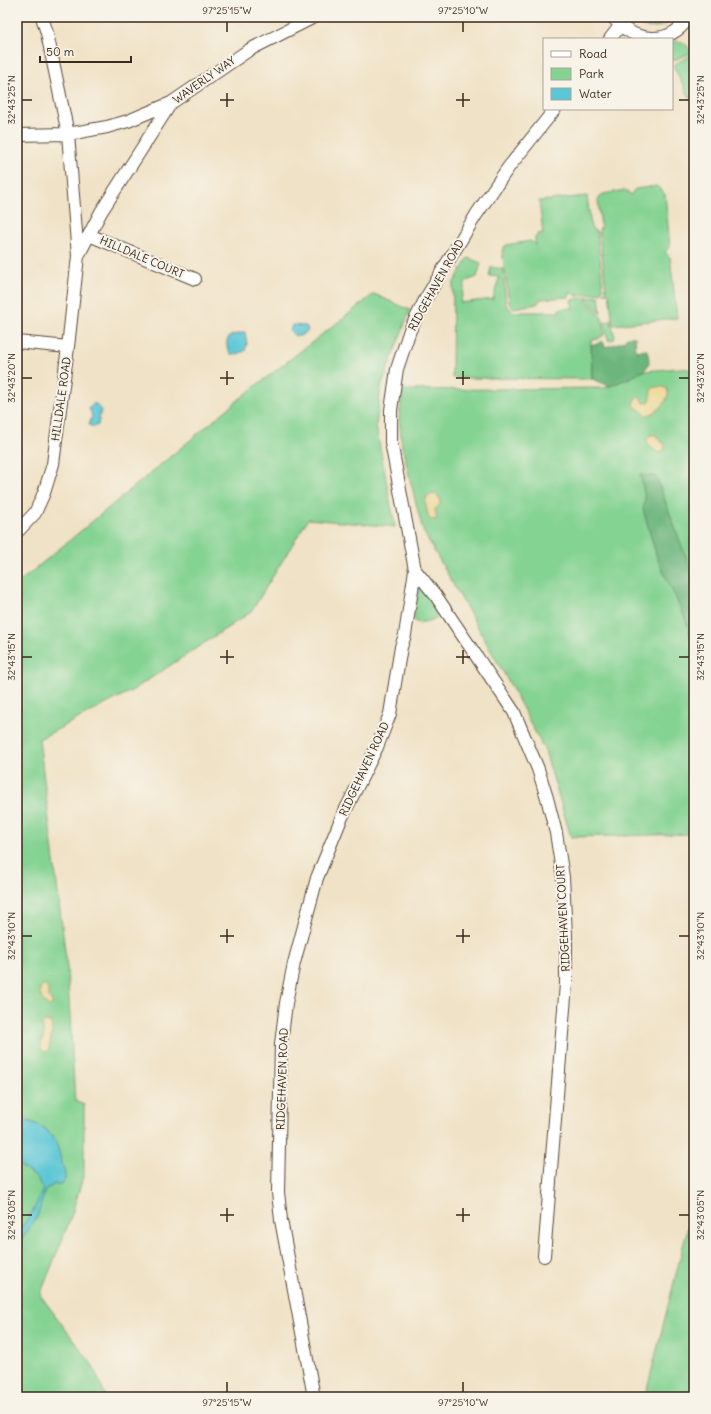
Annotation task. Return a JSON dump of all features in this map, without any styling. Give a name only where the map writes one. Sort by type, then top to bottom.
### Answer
[{"type":"street","name":"HILLDALE ROAD","points":[[17,532],[34,513],[44,493],[53,464],[78,256],[68,134],[47,33],[42,17]]},
{"type":"street","name":"WAVERLY WAY","points":[[17,135],[68,134],[107,128],[128,121],[172,103],[248,50],[314,17]]},
{"type":"street","points":[[610,38],[616,21],[628,32],[644,38],[654,38],[674,32],[680,28],[689,17]]},
{"type":"street","name":"HILLDALE ROAD","points":[[78,256],[100,212],[172,103]]},
{"type":"street","name":"RIDGEHAVEN ROAD","points":[[314,1397],[309,1377],[281,1220],[278,1192],[282,1044],[286,1003],[294,963],[317,878],[341,819],[377,747],[390,714],[401,647],[405,635],[415,570],[391,442],[391,410],[397,369],[410,330],[426,298],[476,215],[508,168],[554,110]]},
{"type":"street","name":"HILLDALE COURT","points":[[89,235],[195,280]]},
{"type":"street","points":[[17,342],[68,347]]},
{"type":"street","name":"RIDGEHAVEN COURT","points":[[415,570],[436,596],[514,712],[538,769],[556,833],[563,877],[566,935],[566,984],[544,1256]]},
{"type":"green space","points":[[626,17],[675,17],[663,25],[650,28],[638,25]]},
{"type":"green space","points":[[677,41],[686,44],[691,53],[673,61],[673,43]]},
{"type":"green space","points":[[692,55],[694,59],[694,106],[673,65]]},
{"type":"green space","points":[[657,186],[665,194],[670,247],[665,252],[670,257],[677,318],[613,325],[609,293],[603,293],[606,290],[599,229],[601,229],[598,200],[603,194],[625,190],[631,195],[635,189]]},
{"type":"green space","points":[[587,196],[591,228],[597,232],[603,288],[601,293],[577,296],[571,292],[569,297],[541,299],[537,304],[513,308],[509,303],[502,250],[506,245],[531,241],[535,245],[535,238],[538,234],[543,233],[539,201]]},
{"type":"green space","points":[[468,258],[481,263],[477,277],[466,281],[460,303],[493,299],[499,277],[489,276],[491,267],[503,269],[506,305],[514,312],[559,312],[559,309],[573,308],[571,300],[584,298],[602,318],[604,335],[598,339],[591,340],[592,379],[452,378],[453,284]]},
{"type":"green space","points":[[374,294],[410,310],[381,387],[376,426],[395,527],[308,519],[251,612],[133,690],[39,739],[67,967],[75,1101],[84,1105],[84,1174],[70,1220],[40,1295],[93,1366],[106,1397],[17,1397],[17,584],[248,392]]},
{"type":"green space","points":[[599,296],[601,314],[586,298]]},
{"type":"green space","points":[[611,321],[615,337],[609,341],[604,322]]},
{"type":"green space","points":[[627,337],[635,337],[636,351],[647,350],[649,362],[646,368],[625,380],[610,386],[592,379],[591,344],[595,345],[602,341],[606,347],[622,342]]},
{"type":"green space","points":[[681,368],[694,370],[694,834],[571,837],[545,751],[511,686],[423,531],[402,447],[399,417],[403,390],[605,388],[644,371]]},
{"type":"green space","points":[[640,475],[656,476],[694,575],[694,647],[685,618],[657,558],[643,509],[645,498]]},
{"type":"green space","points":[[422,588],[428,594],[432,602],[436,619],[419,623],[414,619],[418,591]]},
{"type":"green space","points":[[694,1203],[694,1397],[645,1397]]},
{"type":"sand","points":[[655,387],[663,387],[667,390],[668,394],[663,405],[658,410],[652,414],[646,415],[633,406],[634,401],[637,397],[639,397],[644,403],[649,402],[651,398],[651,390]]},
{"type":"sand","points":[[650,435],[656,435],[660,441],[665,444],[663,451],[658,453],[647,443],[647,439]]},
{"type":"sand","points":[[434,494],[439,497],[440,504],[435,510],[437,519],[431,520],[429,519],[425,503],[427,496]]},
{"type":"sand","points":[[42,986],[48,988],[48,997],[52,1001],[52,1005],[47,1005],[42,999],[40,989]]},
{"type":"sand","points":[[45,1021],[51,1022],[52,1031],[49,1049],[46,1052],[41,1050],[44,1034],[42,1024]]},
{"type":"water","points":[[292,325],[306,326],[308,331],[300,336],[295,336],[290,331]]},
{"type":"water","points":[[245,332],[247,344],[245,351],[237,354],[231,354],[227,345],[228,338],[230,336]]},
{"type":"water","points":[[95,403],[101,409],[98,425],[93,427],[89,425],[92,416],[89,408]]},
{"type":"water","points":[[17,1113],[28,1121],[46,1129],[56,1142],[65,1173],[65,1179],[62,1184],[54,1184],[45,1191],[37,1217],[17,1246],[17,1234],[33,1211],[43,1189],[37,1178],[17,1164]]}]
